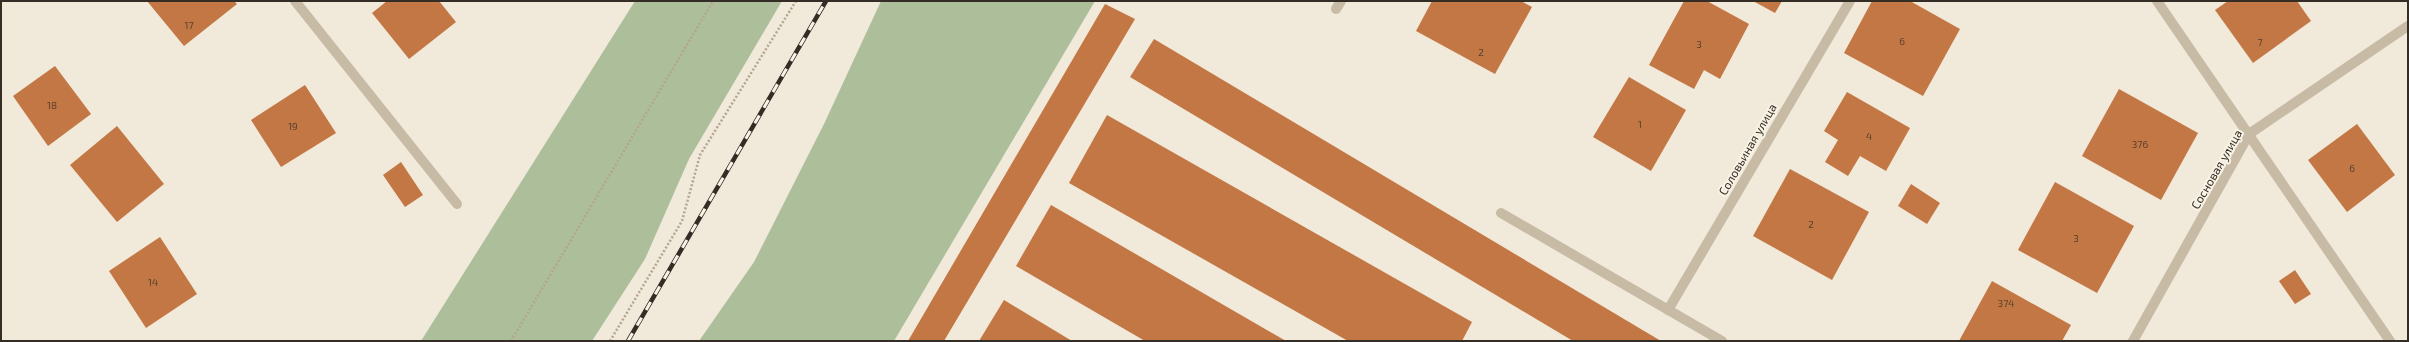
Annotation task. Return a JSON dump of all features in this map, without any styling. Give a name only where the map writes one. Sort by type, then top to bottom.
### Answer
[{"type":"street","points":[[295,1],[457,204]]},
{"type":"street","name":"Соловьиная улица","points":[[1668,310],[1850,1]]},
{"type":"street","points":[[2157,1],[2390,341]]},
{"type":"street","name":"Сосновая улица","points":[[2133,341],[2249,134],[2408,26]]},
{"type":"street","points":[[1501,214],[1722,341]]},
{"type":"path","points":[[511,341],[713,1]]},
{"type":"path","points":[[610,341],[682,222],[700,155],[796,1]]},
{"type":"green space","points":[[635,1],[782,1],[689,159],[645,259],[592,341],[421,341]]},
{"type":"green space","points":[[881,1],[1095,1],[894,341],[699,341],[754,262],[824,124]]},
{"type":"building","points":[[147,1],[234,1],[237,4],[184,46]]},
{"type":"building","points":[[387,1],[439,1],[456,22],[409,59],[372,13]]},
{"type":"building","points":[[1432,1],[1521,1],[1532,7],[1495,74],[1416,31]]},
{"type":"building","points":[[1684,1],[1707,1],[1749,24],[1720,79],[1704,70],[1694,89],[1649,65]]},
{"type":"building","points":[[1753,1],[1782,1],[1775,13]]},
{"type":"building","points":[[1872,1],[1910,1],[1960,29],[1923,96],[1844,53]]},
{"type":"building","points":[[2228,1],[2297,1],[2311,21],[2253,63],[2215,10]]},
{"type":"building","points":[[1105,4],[1135,19],[944,341],[908,341]]},
{"type":"building","points":[[1154,39],[1661,341],[1573,341],[1130,77]]},
{"type":"building","points":[[55,66],[91,114],[48,146],[13,96]]},
{"type":"building","points":[[1629,77],[1686,110],[1651,171],[1593,137]]},
{"type":"building","points":[[305,85],[336,133],[281,167],[251,120]]},
{"type":"building","points":[[2119,89],[2198,133],[2161,200],[2082,156]]},
{"type":"building","points":[[1847,92],[1910,128],[1886,171],[1860,156],[1848,176],[1825,162],[1838,140],[1824,131]]},
{"type":"building","points":[[1107,115],[1472,322],[1462,341],[1348,341],[1069,183]]},
{"type":"building","points":[[2357,124],[2395,175],[2347,212],[2308,160]]},
{"type":"building","points":[[117,126],[164,184],[117,222],[70,165]]},
{"type":"building","points":[[401,162],[423,195],[405,207],[383,175]]},
{"type":"building","points":[[1790,169],[1869,212],[1832,280],[1753,236]]},
{"type":"building","points":[[2055,182],[2134,226],[2097,293],[2018,250]]},
{"type":"building","points":[[1911,184],[1940,203],[1927,224],[1898,206]]},
{"type":"building","points":[[1051,205],[1286,341],[1145,341],[1016,266]]},
{"type":"building","points":[[160,237],[197,294],[146,328],[109,271]]},
{"type":"building","points":[[2295,270],[2311,294],[2295,304],[2279,281]]},
{"type":"building","points":[[1992,281],[2071,325],[2062,341],[1959,341]]},
{"type":"building","points":[[1004,300],[1072,341],[979,341]]},
{"type":"railway","points":[[628,341],[826,1]]}]
